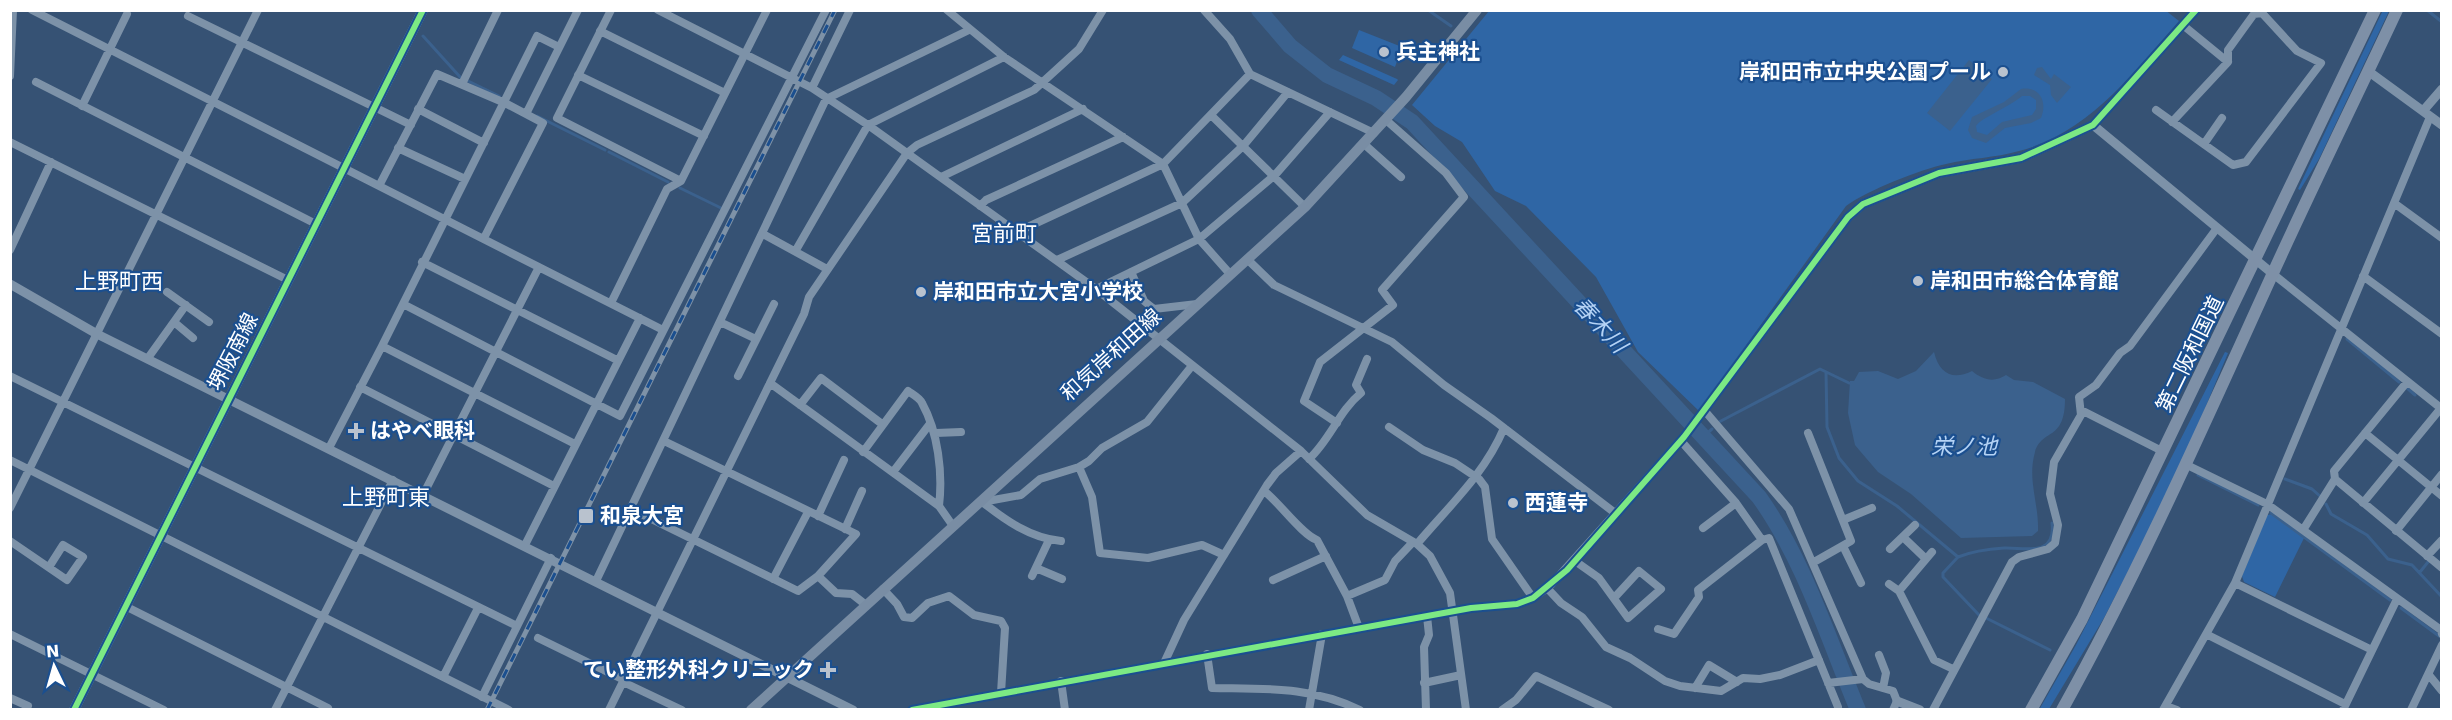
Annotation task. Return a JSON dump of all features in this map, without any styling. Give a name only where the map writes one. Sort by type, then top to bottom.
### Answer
[{"type":"highway","name":"第二阪和国道","points":[[2031,710],[2082,619],[2257,260],[2375,10]]},
{"type":"highway","name":"第二阪和国道","points":[[2062,710],[2107,629],[2187,465],[2272,274],[2397,10]]},
{"type":"main road","name":"堺阪南線","points":[[74,710],[423,10]]},
{"type":"main road","name":"和気岸和田線","points":[[751,710],[1305,207],[1387,119],[1477,10]]},
{"type":"street","points":[[11,73],[13,10]]},
{"type":"street","points":[[32,10],[663,330]]},
{"type":"street","points":[[10,508],[258,10]]},
{"type":"street","points":[[462,84],[498,10]]},
{"type":"street","points":[[526,114],[578,10]]},
{"type":"street","points":[[611,10],[556,118],[681,181]]},
{"type":"street","points":[[611,303],[667,189],[681,181],[767,10]]},
{"type":"street","points":[[403,304],[620,416],[826,10]]},
{"type":"street","points":[[812,88],[850,10]]},
{"type":"street","points":[[947,10],[1004,57],[1163,164],[1199,239],[1230,274]]},
{"type":"street","points":[[609,710],[804,314],[809,297],[907,153],[917,145],[1034,90],[1079,49],[1103,10]]},
{"type":"street","points":[[1204,10],[1230,39],[1250,74],[1374,132]]},
{"type":"street","points":[[912,710],[1165,661],[1516,603],[1533,598],[1575,561],[1615,513],[1683,439],[1848,217],[1863,204],[1940,173],[2021,158],[2093,125],[2196,10]]},
{"type":"street","points":[[660,11],[812,88],[868,124],[1096,289],[1301,451],[1367,515],[1415,543],[1430,556],[1450,593],[1466,710]]},
{"type":"street","points":[[2156,110],[2172,122],[2233,165],[2246,162],[2321,63],[2297,51],[2262,13],[2254,14],[2228,50],[2228,62],[2172,122]]},
{"type":"street","points":[[82,106],[127,14]]},
{"type":"street","points":[[188,16],[411,125]]},
{"type":"street","points":[[2184,26],[2228,62]]},
{"type":"street","points":[[596,581],[826,99],[969,30]]},
{"type":"street","points":[[600,31],[725,93]]},
{"type":"street","points":[[329,448],[537,36],[559,47]]},
{"type":"street","points":[[796,250],[868,124],[1004,57]]},
{"type":"street","points":[[2368,71],[2442,125]]},
{"type":"street","points":[[379,186],[436,74],[505,103],[543,123],[484,238]]},
{"type":"street","points":[[1017,232],[1163,164],[1212,116],[1250,74]]},
{"type":"street","points":[[578,75],[704,136]]},
{"type":"street","points":[[36,82],[316,224]]},
{"type":"street","points":[[2177,710],[2164,708],[2235,583],[2394,202],[2427,114],[2442,89]]},
{"type":"street","points":[[1057,260],[1182,203],[1244,145],[1288,92]]},
{"type":"street","points":[[418,109],[484,143]]},
{"type":"street","points":[[941,177],[1083,109]]},
{"type":"street","points":[[1096,289],[1199,239],[1275,175],[1330,112]]},
{"type":"street","points":[[1212,116],[1275,175],[1305,207]]},
{"type":"street","points":[[2204,144],[2222,118]]},
{"type":"street","points":[[1337,423],[1305,401],[1320,362],[1393,305],[1382,290],[1464,197],[1446,173],[1387,119]]},
{"type":"street","points":[[2093,125],[2272,274],[2441,409],[2363,503]]},
{"type":"street","points":[[980,206],[986,200],[1123,137]]},
{"type":"street","points":[[10,142],[288,280]]},
{"type":"street","points":[[1364,144],[1401,177]]},
{"type":"street","points":[[398,148],[465,179]]},
{"type":"street","points":[[10,250],[51,162]]},
{"type":"street","points":[[2394,202],[2442,238]]},
{"type":"street","points":[[1933,710],[2012,562],[2048,549],[2055,543],[2058,525],[2050,494],[2054,462],[2081,415],[2079,397],[2096,385],[2120,352],[2130,346],[2217,228]]},
{"type":"street","points":[[763,234],[827,269]]},
{"type":"street","points":[[1247,259],[1274,285],[1392,342],[1444,385],[1615,513]]},
{"type":"street","points":[[422,262],[617,360]]},
{"type":"street","points":[[423,495],[539,267]]},
{"type":"street","points":[[1131,272],[1144,301],[1154,309],[1197,304]]},
{"type":"street","points":[[2363,276],[2442,334]]},
{"type":"street","points":[[10,284],[98,334],[853,710]]},
{"type":"street","points":[[167,292],[209,322]]},
{"type":"street","points":[[738,376],[774,304]]},
{"type":"street","points":[[148,358],[186,305]]},
{"type":"street","points":[[525,545],[640,318]]},
{"type":"street","points":[[174,322],[194,338]]},
{"type":"street","points":[[720,322],[756,339]]},
{"type":"street","points":[[382,346],[575,444]]},
{"type":"street","points":[[1309,459],[1321,448],[1352,400],[1361,393],[1356,386],[1367,358]]},
{"type":"street","points":[[981,501],[1011,499],[1021,495],[1040,479],[1078,467],[1102,448],[1147,422],[1191,366]]},
{"type":"street","points":[[10,375],[517,626]]},
{"type":"street","points":[[800,405],[821,378],[882,424]]},
{"type":"street","points":[[2407,382],[2334,471],[2336,479],[2442,568]]},
{"type":"street","points":[[770,383],[939,506],[953,526]]},
{"type":"street","points":[[360,387],[554,486]]},
{"type":"street","points":[[863,452],[908,391],[922,401],[929,425],[936,433],[941,487],[939,506]]},
{"type":"street","points":[[2080,410],[2164,452]]},
{"type":"street","points":[[1703,412],[1789,509],[1814,562],[1861,679]]},
{"type":"street","points":[[893,472],[929,425]]},
{"type":"street","points":[[1389,427],[1423,450],[1455,463],[1475,476],[1485,487],[1492,539],[1533,598]]},
{"type":"street","points":[[1347,596],[1385,580],[1395,561],[1455,505],[1496,449],[1504,428]]},
{"type":"street","points":[[936,433],[961,432]]},
{"type":"street","points":[[1808,433],[1851,541],[1814,562]]},
{"type":"street","points":[[2365,433],[2442,496]]},
{"type":"street","points":[[1683,439],[1736,503],[1762,540]]},
{"type":"street","points":[[631,509],[798,591],[818,576],[856,534],[664,441]]},
{"type":"street","points":[[1165,661],[1184,620],[1264,491],[1276,473],[1301,451]]},
{"type":"street","points":[[10,460],[503,708]]},
{"type":"street","points":[[818,516],[844,460]]},
{"type":"street","points":[[2187,465],[2267,504],[2441,630],[2442,634]]},
{"type":"street","points":[[1078,467],[1092,497],[1100,553],[1148,558],[1202,544],[1224,555]]},
{"type":"street","points":[[2396,531],[2442,474]]},
{"type":"street","points":[[2303,530],[2336,479]]},
{"type":"street","points":[[275,710],[393,480]]},
{"type":"street","points":[[845,529],[862,491]]},
{"type":"street","points":[[1264,491],[1288,511],[1309,537],[1317,540],[1347,596],[1359,628]]},
{"type":"street","points":[[981,501],[1014,526],[1049,540],[1061,541]]},
{"type":"street","points":[[1703,528],[1736,503]]},
{"type":"street","points":[[1843,520],[1872,508]]},
{"type":"street","points":[[773,579],[808,512]]},
{"type":"street","points":[[1890,549],[1915,525]]},
{"type":"street","points":[[1899,591],[1929,556],[1903,537]]},
{"type":"street","points":[[1658,628],[1674,634],[1699,597],[1698,590],[1762,540],[1769,538],[1819,660],[1831,682],[1838,707]]},
{"type":"street","points":[[1049,540],[1034,572],[1062,579]]},
{"type":"street","points":[[2427,556],[2442,540]]},
{"type":"street","points":[[10,541],[67,580],[82,557],[63,545],[49,567]]},
{"type":"street","points":[[1843,546],[1862,583]]},
{"type":"street","points":[[1273,580],[1326,556]]},
{"type":"street","points":[[482,697],[551,558]]},
{"type":"street","points":[[1575,561],[1599,578],[1615,597],[1628,618],[1661,589],[1639,571],[1615,597]]},
{"type":"street","points":[[818,576],[836,593],[852,594],[866,605]]},
{"type":"street","points":[[2235,583],[2372,650]]},
{"type":"street","points":[[1889,584],[1899,591],[1934,660],[1953,669]]},
{"type":"street","points":[[1547,588],[1561,603],[1582,617],[1606,647],[1630,658],[1665,681],[1721,691],[1743,678],[1760,679],[1780,675],[1819,660]]},
{"type":"street","points":[[884,589],[897,604],[904,617],[912,618],[928,603],[949,596],[974,615],[1001,621],[1005,628],[1000,693]]},
{"type":"street","points":[[2206,634],[2344,707],[2397,598]]},
{"type":"street","points":[[125,606],[328,708]]},
{"type":"street","points":[[443,677],[478,608]]},
{"type":"street","points":[[1426,710],[1424,647],[1429,635],[1427,616]]},
{"type":"street","points":[[10,634],[164,710]]},
{"type":"street","points":[[1309,710],[1322,634]]},
{"type":"street","points":[[538,638],[623,681],[664,706],[682,710]]},
{"type":"street","points":[[2411,710],[2442,645]]},
{"type":"street","points":[[1207,654],[1212,688],[1313,693],[1333,696],[1360,710]]},
{"type":"street","points":[[1879,655],[1886,673],[1883,688]]},
{"type":"street","points":[[1695,688],[1709,665],[1737,682]]},
{"type":"street","points":[[1424,683],[1461,675]]},
{"type":"street","points":[[2429,675],[2442,691]]},
{"type":"street","points":[[1502,710],[1516,700],[1536,676],[1609,710]]},
{"type":"street","points":[[1831,682],[1861,679],[1893,691],[1895,706],[1920,710]]},
{"type":"street","points":[[1061,681],[1065,710]]},
{"type":"street","points":[[10,698],[27,706],[26,710]]},
{"type":"shaded area","points":[[2165,10],[2179,21],[2108,99],[2067,130],[2019,151],[1955,162],[1922,171],[1880,187],[1846,206],[1699,411],[1638,352],[1596,277],[1526,206],[1495,191],[1462,142],[1435,126],[1412,105],[1489,11]]},
{"type":"shaded area","points":[[2383,10],[2389,11],[2319,159],[2300,190],[2298,189]]},
{"type":"shaded area","points":[[1359,30],[1402,47],[1395,67],[1352,48]]},
{"type":"shaded area","points":[[1343,55],[1398,80],[1394,85],[1339,60]]},
{"type":"shaded area","points":[[2225,352],[2228,353],[2193,437],[2104,618],[2049,709],[2039,710],[2076,645]]},
{"type":"shaded area","points":[[2272,514],[2304,538],[2275,597],[2244,582],[2242,576],[2267,515]]},
{"type":"water","points":[[1969,60],[1992,79],[1950,131],[1927,113]]},
{"type":"water","points":[[2042,67],[2051,79],[2054,74],[2071,87],[2057,103],[2051,95],[2050,85],[2034,75],[2037,68]]},
{"type":"water","points":[[2021,89],[2033,90],[2037,92],[2042,101],[2041,118],[2031,123],[2005,128],[1986,143],[1972,138],[1968,130],[1972,117],[2004,102]],"holes":[[[2022,96],[2030,96],[2036,100],[2036,109],[2032,115],[2002,122],[1987,135],[1977,132],[1976,126],[1984,119]]]},
{"type":"water","name":"栄ノ池","points":[[1934,352],[1939,365],[1947,373],[1958,375],[1972,371],[1980,377],[1993,380],[2006,375],[2014,380],[2033,382],[2065,399],[2061,422],[2053,433],[2038,445],[2035,452],[2032,472],[2038,531],[2032,536],[1961,538],[1911,494],[1878,472],[1855,445],[1848,413],[1850,381],[1854,381],[1859,372],[1878,371],[1898,379],[1916,371]]},
{"type":"waterway","name":"春木川","points":[[1259,10],[1290,46],[1327,75],[1376,98],[1412,122],[1759,497],[1775,521],[1802,573],[1858,710]]},
{"type":"waterway","points":[[1428,10],[1451,26]]},
{"type":"waterway","points":[[2427,10],[2442,22]]},
{"type":"waterway","points":[[423,36],[461,78]]},
{"type":"waterway","points":[[466,80],[499,96]]},
{"type":"waterway","points":[[537,116],[605,150]]},
{"type":"waterway","points":[[609,152],[668,182]]},
{"type":"waterway","points":[[680,188],[721,208]]},
{"type":"waterway","points":[[2347,339],[2399,382]]},
{"type":"waterway","points":[[1719,422],[1820,369],[1849,383]]},
{"type":"waterway","points":[[1826,372],[1827,427],[1839,458],[1858,481],[1897,506],[1958,557],[1986,550],[2029,549],[2044,546],[2049,542],[2052,534],[2052,523]]},
{"type":"waterway","points":[[2407,388],[2415,395]]},
{"type":"waterway","points":[[1704,436],[1712,429]]},
{"type":"waterway","points":[[2198,475],[2258,505]]},
{"type":"waterway","points":[[2285,479],[2312,489],[2321,497]]},
{"type":"waterway","points":[[2326,504],[2331,514],[2367,535],[2388,559],[2412,565],[2442,597]]},
{"type":"waterway","points":[[2271,513],[2390,600]]},
{"type":"waterway","points":[[1958,557],[1943,573],[1943,577],[1979,615]]},
{"type":"waterway","points":[[2420,572],[2428,562]]},
{"type":"waterway","points":[[2401,608],[2439,636]]},
{"type":"waterway","points":[[1986,618],[2050,650]]},
{"type":"railway","points":[[487,710],[835,10]]},
{"type":"cycle path","points":[[74,710],[423,10]]},
{"type":"cycle path","points":[[912,710],[1471,608],[1517,604],[1533,598],[1567,570],[1684,437],[1848,217],[1863,204],[1939,173],[2021,158],[2093,125],[2196,10]]},
{"type":"place","name":"兵主神社","points":[[1384,52]]},
{"type":"place","name":"岸和田市立中央公園プール","points":[[2003,72]]},
{"type":"place","name":"岸和田市総合体育館","points":[[1918,281]]},
{"type":"place","name":"岸和田市立大宮小学校","points":[[921,292]]},
{"type":"place","name":"はやべ眼科","points":[[356,431]]},
{"type":"place","name":"西蓮寺","points":[[1513,503]]},
{"type":"place","name":"和泉大宮","points":[[586,516]]},
{"type":"place","name":"てい整形外科クリニック","points":[[828,670]]},
{"type":"district","name":"宮前町","points":[[1004,233]]},
{"type":"district","name":"上野町西","points":[[119,281]]},
{"type":"district","name":"上野町東","points":[[386,497]]}]
